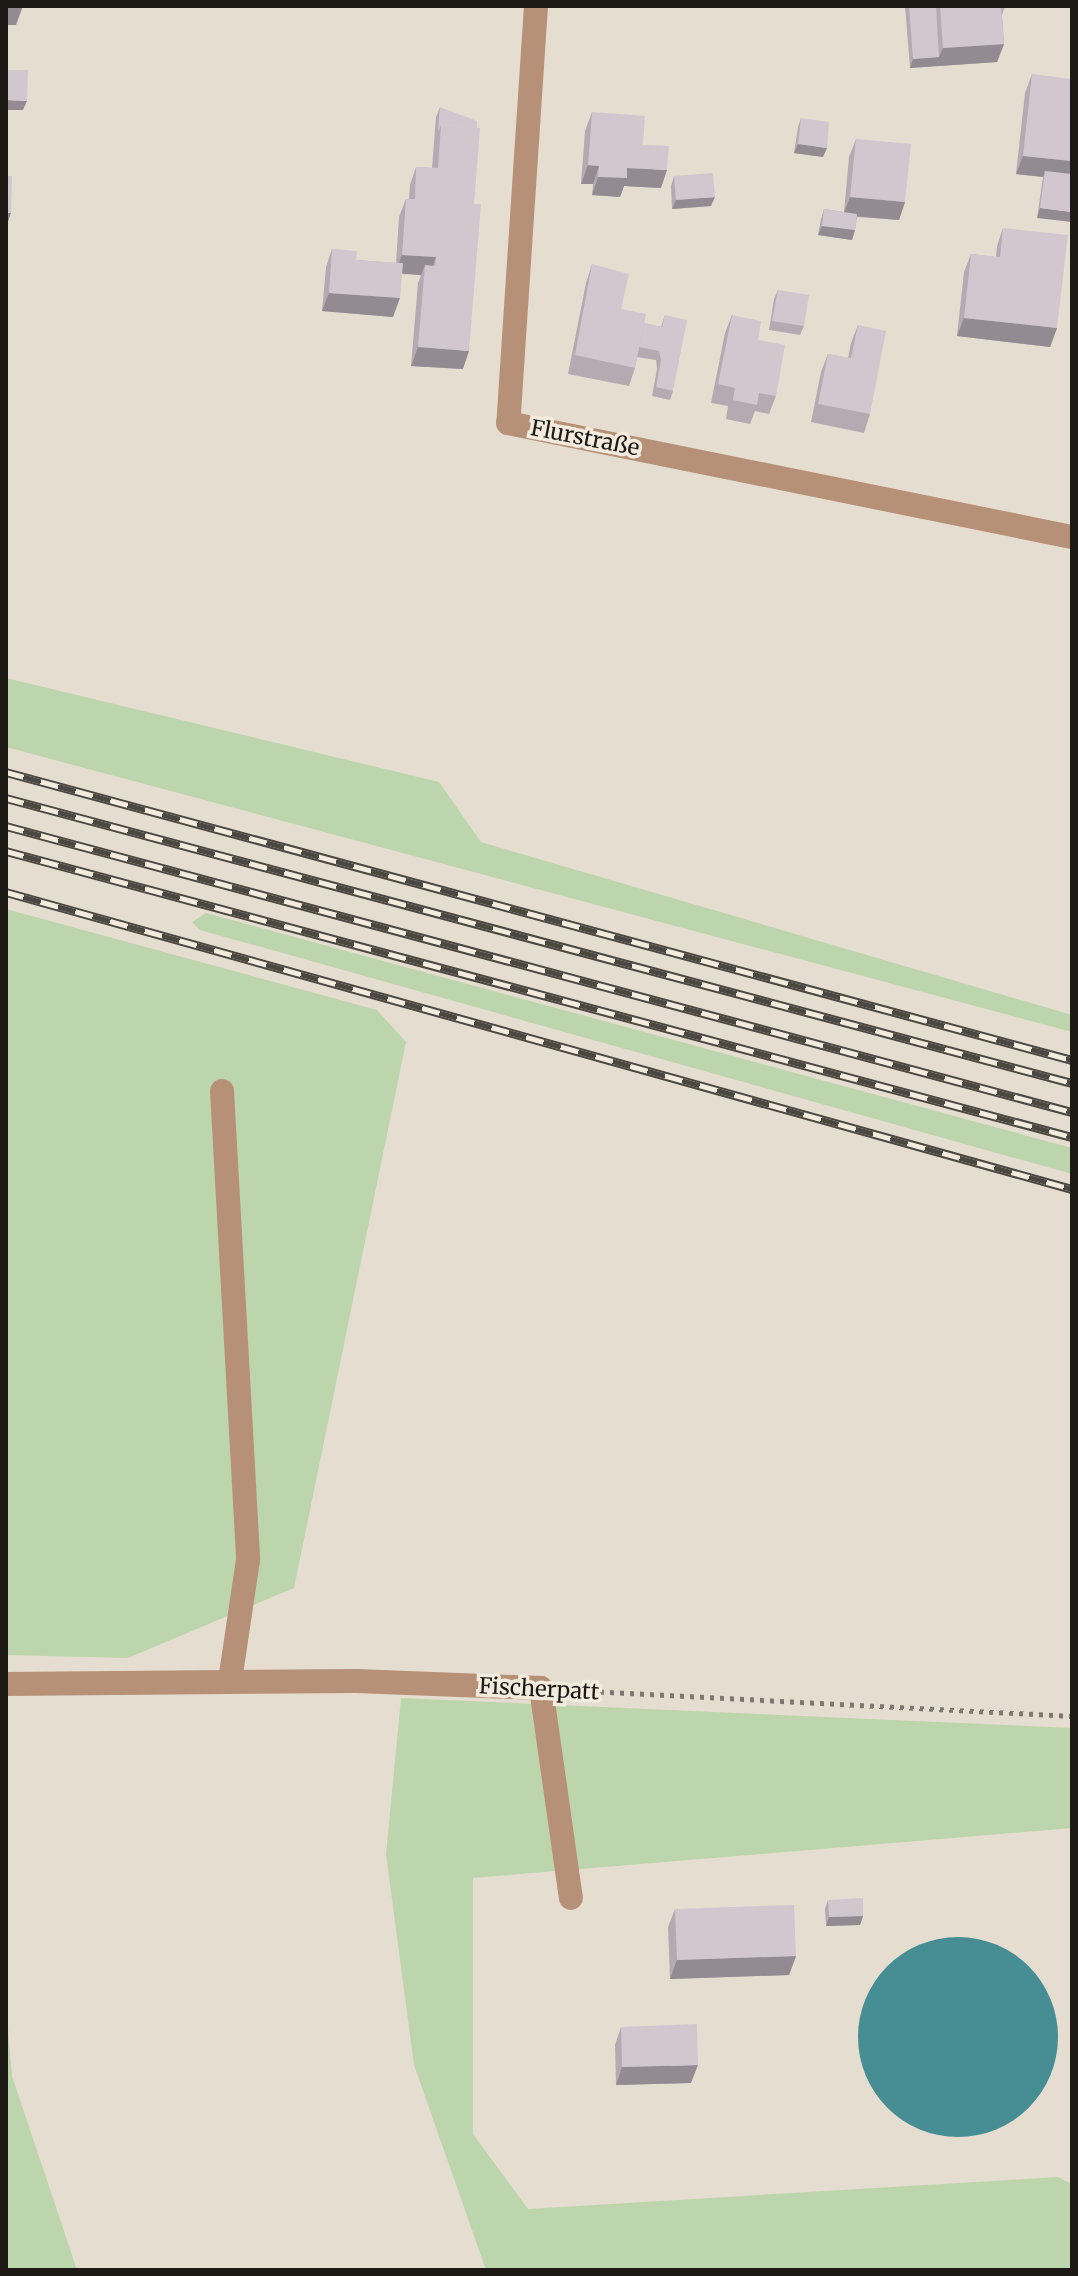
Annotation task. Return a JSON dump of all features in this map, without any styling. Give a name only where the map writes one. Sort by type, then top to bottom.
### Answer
[{"type":"street","name":"Flurstraße","points":[[536,6],[508,423],[1072,537]]},
{"type":"street","points":[[222,1091],[248,1560],[230,1681]]},
{"type":"street","name":"Fischerpatt","points":[[6,1684],[230,1681],[541,1688]]},
{"type":"street","points":[[541,1688],[571,1898]]},
{"type":"path","name":"Fischerpatt","points":[[541,1688],[1072,1716]]},
{"type":"green space","points":[[6,678],[439,782],[481,842],[1072,1015],[1072,1032],[6,747]]},
{"type":"green space","points":[[6,909],[377,1010],[406,1042],[294,1588],[128,1658],[6,1655]]},
{"type":"green space","points":[[206,913],[1072,1148],[1072,1174],[200,930],[192,922]]},
{"type":"green space","points":[[401,1698],[1072,1728],[1072,1828],[473,1878],[473,2134],[528,2209],[1058,2177],[1072,2184],[1072,2270],[486,2270],[414,2065],[386,1854]]},
{"type":"green space","points":[[6,2005],[12,2076],[77,2270],[6,2270]]},
{"type":"water","points":[[958,1937],[996,1944],[1029,1966],[1051,1999],[1058,2037],[1051,2075],[1029,2108],[996,2130],[958,2137],[920,2130],[887,2108],[865,2075],[858,2037],[865,1999],[887,1966],[920,1944]]},
{"type":"building","points":[[909,6],[936,6],[939,57],[913,59]]},
{"type":"building","points":[[940,6],[1001,6],[1004,44],[943,48]]},
{"type":"building","points":[[6,70],[28,70],[27,101],[6,100]]},
{"type":"building","points":[[1032,74],[1072,79],[1072,161],[1023,156]]},
{"type":"building","points":[[440,107],[477,121],[477,128],[441,125],[438,132]]},
{"type":"building","points":[[592,112],[645,116],[643,145],[669,146],[667,170],[627,168],[627,178],[598,177],[599,166],[588,165]]},
{"type":"building","points":[[801,118],[829,122],[827,148],[798,144]]},
{"type":"building","points":[[441,125],[480,128],[474,204],[481,204],[469,351],[418,347],[425,265],[435,266],[436,257],[402,255],[406,199],[415,199],[416,167],[438,168]]},
{"type":"building","points":[[856,139],[911,144],[905,202],[850,197]]},
{"type":"building","points":[[1045,171],[1072,174],[1072,212],[1040,208]]},
{"type":"building","points":[[713,173],[715,197],[676,200],[674,176]]},
{"type":"building","points":[[6,176],[12,176],[11,213],[6,213]]},
{"type":"building","points":[[824,209],[857,214],[855,230],[822,226]]},
{"type":"building","points":[[1003,228],[1068,235],[1057,328],[964,318],[971,254],[1000,257]]},
{"type":"building","points":[[332,249],[357,251],[356,260],[403,263],[400,298],[329,293]]},
{"type":"building","points":[[592,264],[629,274],[621,309],[646,314],[635,368],[575,355]]},
{"type":"building","points":[[778,290],[809,295],[804,326],[772,321]]},
{"type":"building","points":[[665,315],[687,320],[673,391],[656,387],[661,360],[659,351],[639,347],[644,323],[662,327]]},
{"type":"building","points":[[732,315],[761,321],[758,340],[785,345],[776,396],[759,393],[757,405],[733,400],[735,388],[718,384]]},
{"type":"building","points":[[858,325],[886,331],[870,414],[818,404],[828,354],[851,358]]},
{"type":"building","points":[[863,1898],[863,1916],[829,1917],[828,1900]]},
{"type":"building","points":[[794,1905],[796,1956],[677,1960],[675,1909]]},
{"type":"building","points":[[697,2024],[698,2065],[622,2067],[621,2027]]},
{"type":"railway","points":[[6,772],[1072,1060]]},
{"type":"railway","points":[[6,798],[1072,1083]]},
{"type":"railway","points":[[6,826],[1072,1112]]},
{"type":"railway","points":[[6,851],[1072,1137]]},
{"type":"railway","points":[[6,892],[1072,1189]]}]
